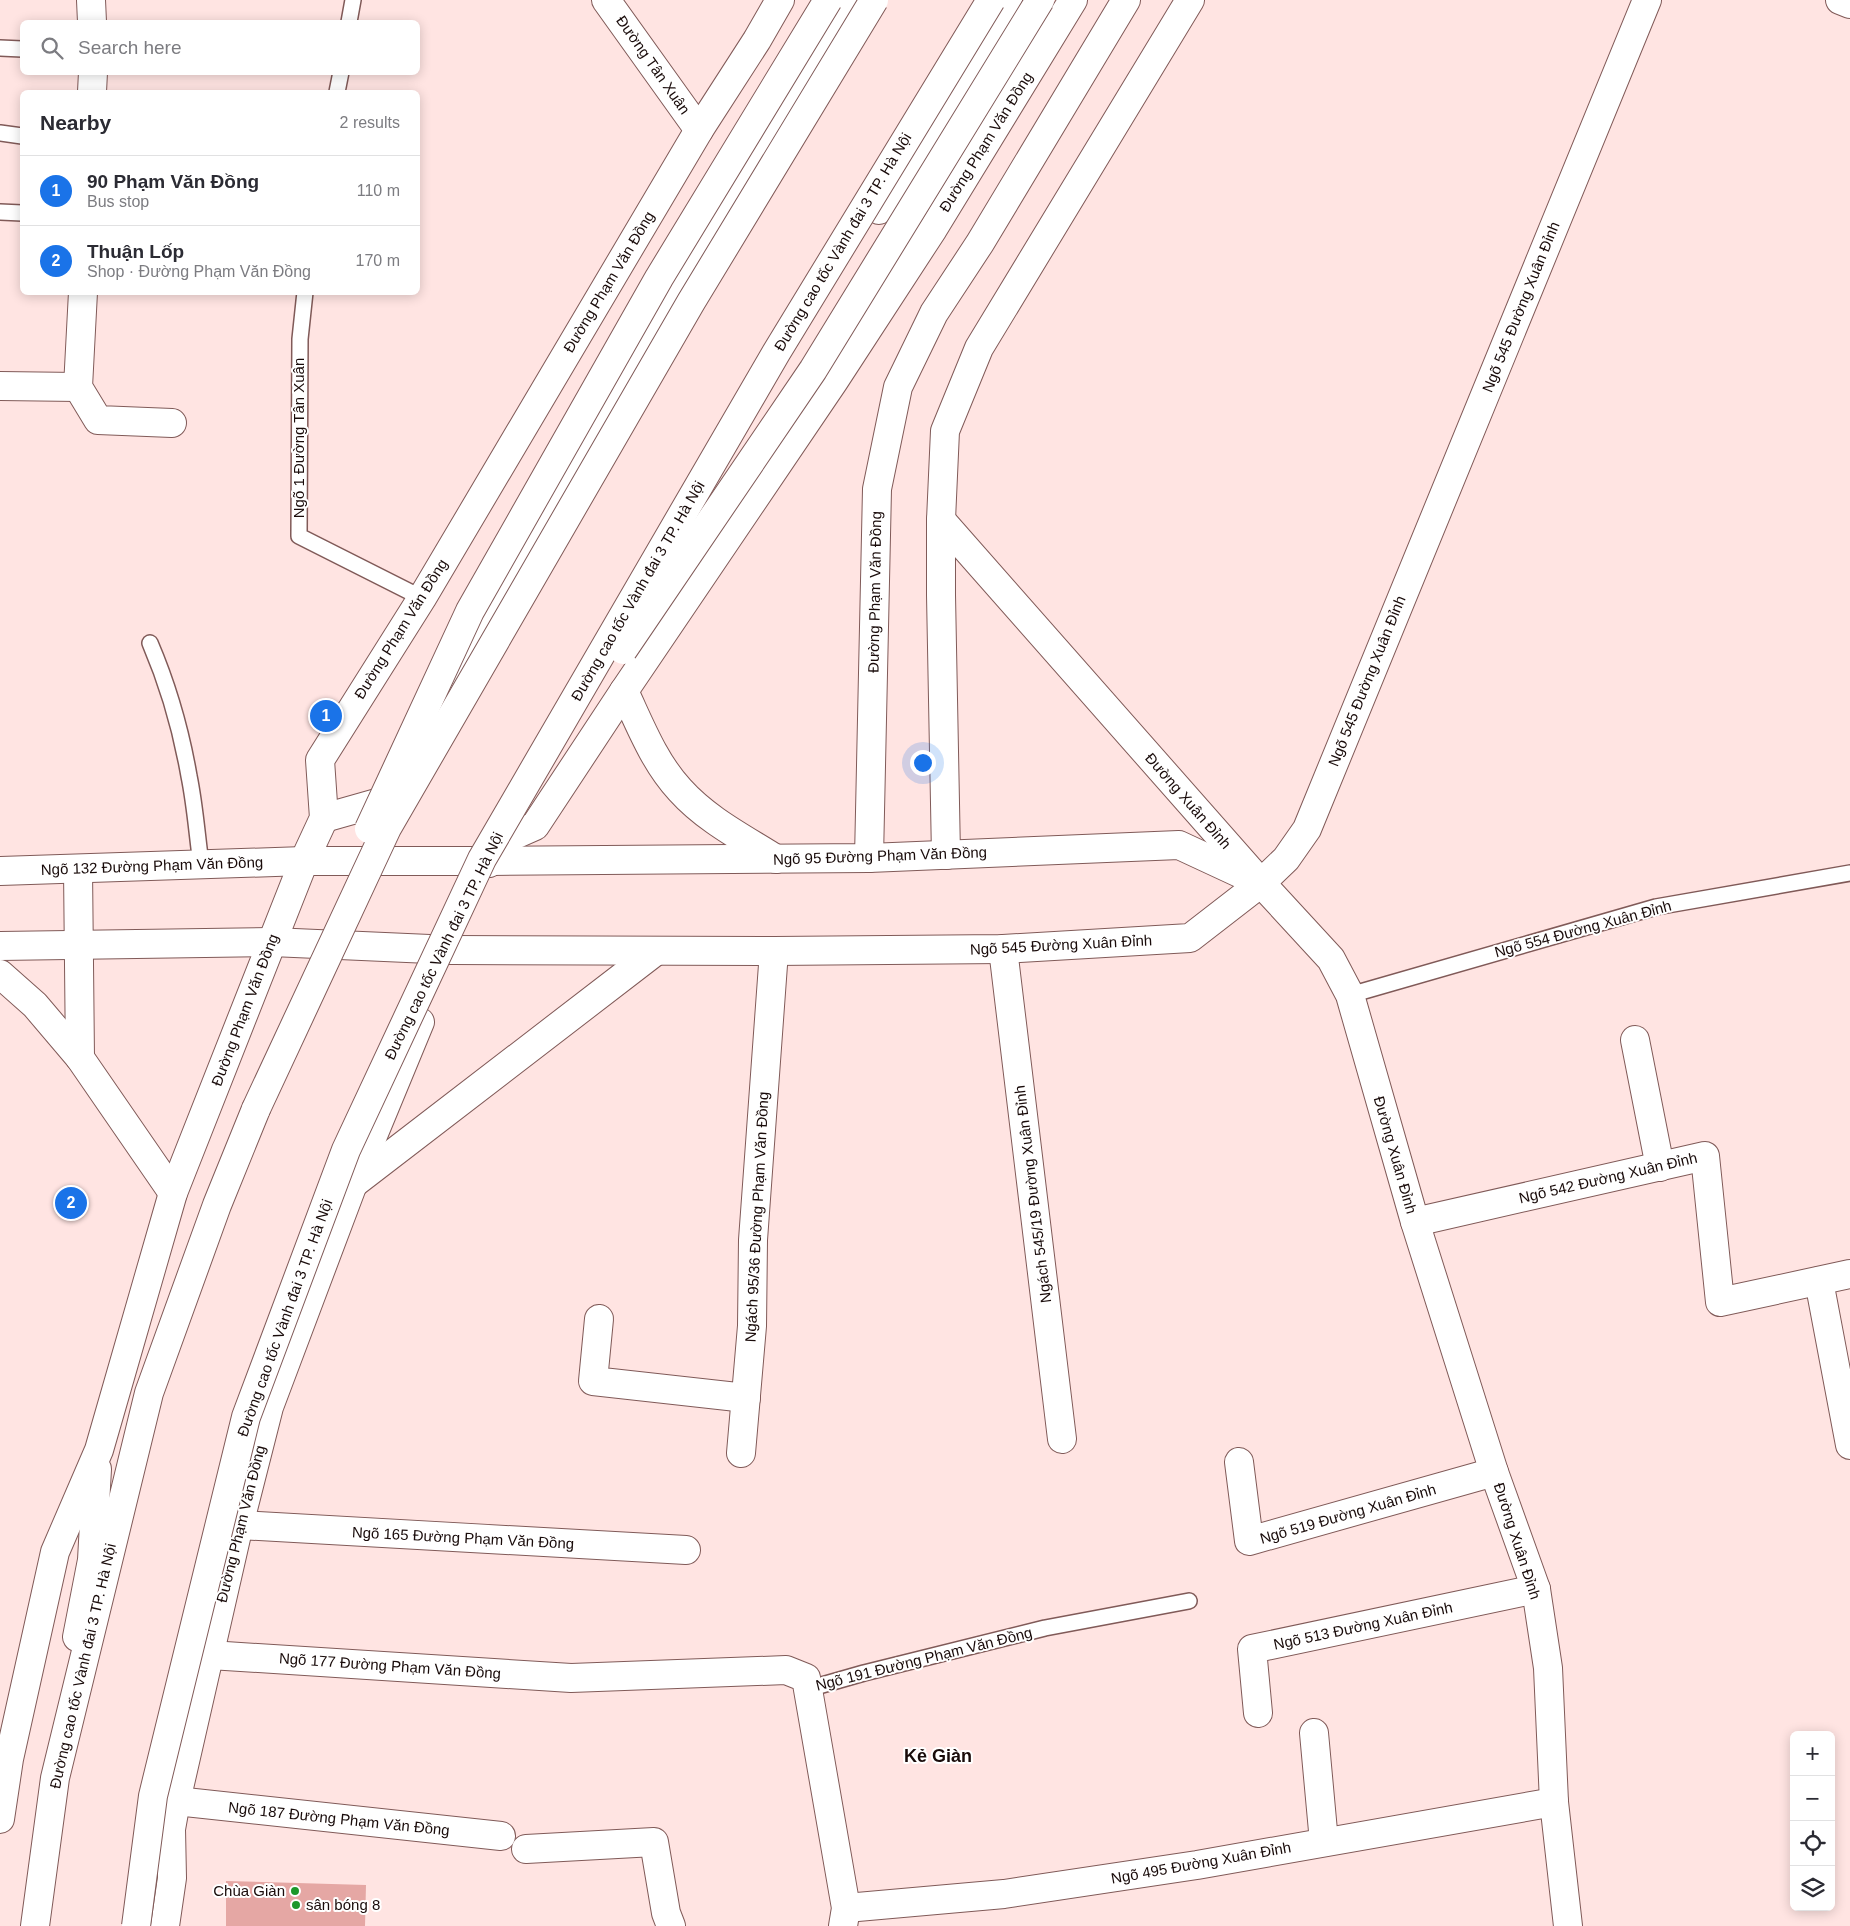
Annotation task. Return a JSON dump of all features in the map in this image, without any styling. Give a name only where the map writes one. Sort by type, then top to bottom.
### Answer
[{"type":"main road","points":[[91,0],[92,20]]},
{"type":"main road","name":"Đường Tân Xuân","points":[[606,0],[699,130]]},
{"type":"main road","name":"Đường Phạm Văn Đồng","points":[[0,1819],[9,1759],[55,1552],[98,1450],[174,1193],[304,861],[324,818],[320,760],[422,598],[699,130],[757,40],[780,0]]},
{"type":"main road","points":[[256,1109],[372,820],[470,611],[659,278],[828,0]]},
{"type":"main road","points":[[324,818],[391,799],[499,594],[674,288],[847,0]]},
{"type":"main road","name":"Đường cao tốc Vành đai 3 TP. Hà Nội","points":[[35,1926],[55,1778],[149,1393],[217,1205],[256,1109],[387,828],[686,310],[874,0]]},
{"type":"main road","name":"Đường cao tốc Vành đai 3 TP. Hà Nội","points":[[136,1926],[153,1796],[246,1416],[346,1150],[491,853],[776,353],[990,0]]},
{"type":"main road","points":[[491,853],[494,810],[793,348],[1008,0]]},
{"type":"main road","points":[[491,853],[813,370],[1040,0]]},
{"type":"main road","name":"Đường Phạm Văn Đồng","points":[[165,1926],[172,1878],[171,1829],[176,1801],[239,1525],[269,1407],[353,1184],[491,853],[536,826],[624,690],[834,381],[933,229],[1073,0]]},
{"type":"main road","name":"Đường Phạm Văn Đồng","points":[[869,858],[877,489],[898,387],[934,313],[980,243],[1126,0]]},
{"type":"main road","points":[[946,854],[941,520],[945,431],[979,348],[1190,0]]},
{"type":"main road","name":"Ngõ 545 Đường Xuân Đỉnh","points":[[774,951],[1003,949],[1190,938],[1261,883],[1286,859],[1307,829],[1647,0]]},
{"type":"main road","points":[[1840,0],[1850,4]]},
{"type":"main road","points":[[92,90],[93,75]]},
{"type":"main road","points":[[82,295],[78,387],[98,420],[172,423]]},
{"type":"main road","points":[[0,386],[78,387]]},
{"type":"main road","name":"Đường Xuân Đỉnh","points":[[941,520],[1261,883],[1331,959],[1350,995],[1415,1222],[1494,1472],[1536,1588],[1548,1668],[1554,1802],[1568,1926]]},
{"type":"main road","points":[[624,690],[652,750],[680,790],[715,821],[776,859]]},
{"type":"main road","name":"Ngõ 95 Đường Phạm Văn Đồng","points":[[304,861],[491,853],[776,859],[869,858],[1179,845],[1261,883]]},
{"type":"main road","name":"Ngõ 132 Đường Phạm Văn Đồng","points":[[0,871],[304,861]]},
{"type":"main road","points":[[78,869],[80,1058]]},
{"type":"main road","points":[[0,946],[272,942],[452,950],[774,951]]},
{"type":"main road","name":"Ngách 545/19 Đường Xuân Đỉnh","points":[[1003,949],[1062,1439]]},
{"type":"main road","points":[[353,1184],[656,951]]},
{"type":"main road","name":"Ngách 95/36 Đường Phạm Văn Đồng","points":[[741,1453],[752,1326],[753,1240],[774,951]]},
{"type":"main road","points":[[0,974],[34,1005],[80,1058],[174,1193]]},
{"type":"main road","points":[[1636,1040],[1660,1166]]},
{"type":"main road","name":"Ngõ 542 Đường Xuân Đỉnh","points":[[1415,1222],[1705,1156],[1720,1302],[1850,1274]]},
{"type":"main road","points":[[1819,1281],[1850,1445]]},
{"type":"main road","points":[[599,1320],[592,1381],[746,1398]]},
{"type":"main road","name":"Đường Phạm Văn Đồng","points":[[21,1926],[38,1804],[47,1758],[78,1633],[92,1560],[98,1450]]},
{"type":"main road","name":"Ngõ 519 Đường Xuân Đỉnh","points":[[1239,1462],[1249,1541],[1494,1472]]},
{"type":"main road","name":"Ngõ 165 Đường Phạm Văn Đồng","points":[[239,1525],[686,1550]]},
{"type":"main road","name":"Ngõ 513 Đường Xuân Đỉnh","points":[[1258,1713],[1252,1649],[1536,1588]]},
{"type":"main road","name":"Ngõ 177 Đường Phạm Văn Đồng","points":[[210,1655],[571,1678],[786,1670],[806,1678],[808,1689]]},
{"type":"main road","name":"Ngõ 191 Đường Phạm Văn Đồng","points":[[808,1689],[845,1917]]},
{"type":"main road","points":[[1314,1733],[1324,1842]]},
{"type":"main road","name":"Ngõ 187 Đường Phạm Văn Đồng","points":[[176,1801],[502,1836]]},
{"type":"main road","name":"Ngõ 495 Đường Xuân Đỉnh","points":[[845,1917],[1197,1865],[1554,1802]]},
{"type":"main road","name":"Đường Phạm Văn Đồng","points":[[144,1926],[152,1874],[171,1829]]},
{"type":"main road","points":[[526,1849],[654,1842],[666,1914],[672,1926]]},
{"type":"lane","points":[[350,20],[354,0]]},
{"type":"lane","points":[[0,48],[20,49]]},
{"type":"lane","points":[[337,90],[340,75]]},
{"type":"lane","points":[[0,133],[20,136]]},
{"type":"lane","points":[[0,212],[20,213]]},
{"type":"lane","name":"Ngõ 1 Đường Tân Xuân","points":[[305,295],[300,339],[298,536],[422,598]]},
{"type":"lane","points":[[150,643],[161,670],[177,721],[190,776],[201,864]]},
{"type":"lane","name":"Ngõ 554 Đường Xuân Đỉnh","points":[[1350,995],[1656,907],[1850,874]]},
{"type":"lane","name":"Ngõ 191 Đường Phạm Văn Đồng","points":[[808,1689],[1044,1628],[1189,1601]]},
{"type":"shaded area","name":"sân bóng 8","points":[[226,1881],[366,1885],[365,1926],[226,1926]]},
{"type":"place","name":"90 Phạm Văn Đồng","points":[[326,716]]},
{"type":"place","name":"Thuận Lốp","points":[[71,1203]]},
{"type":"place","name":"Chùa Giàn","points":[[295,1891]]},
{"type":"place","name":"sân bóng 8","points":[[296,1905]]},
{"type":"district","name":"Kẻ Giàn","points":[[938,1756]]}]
